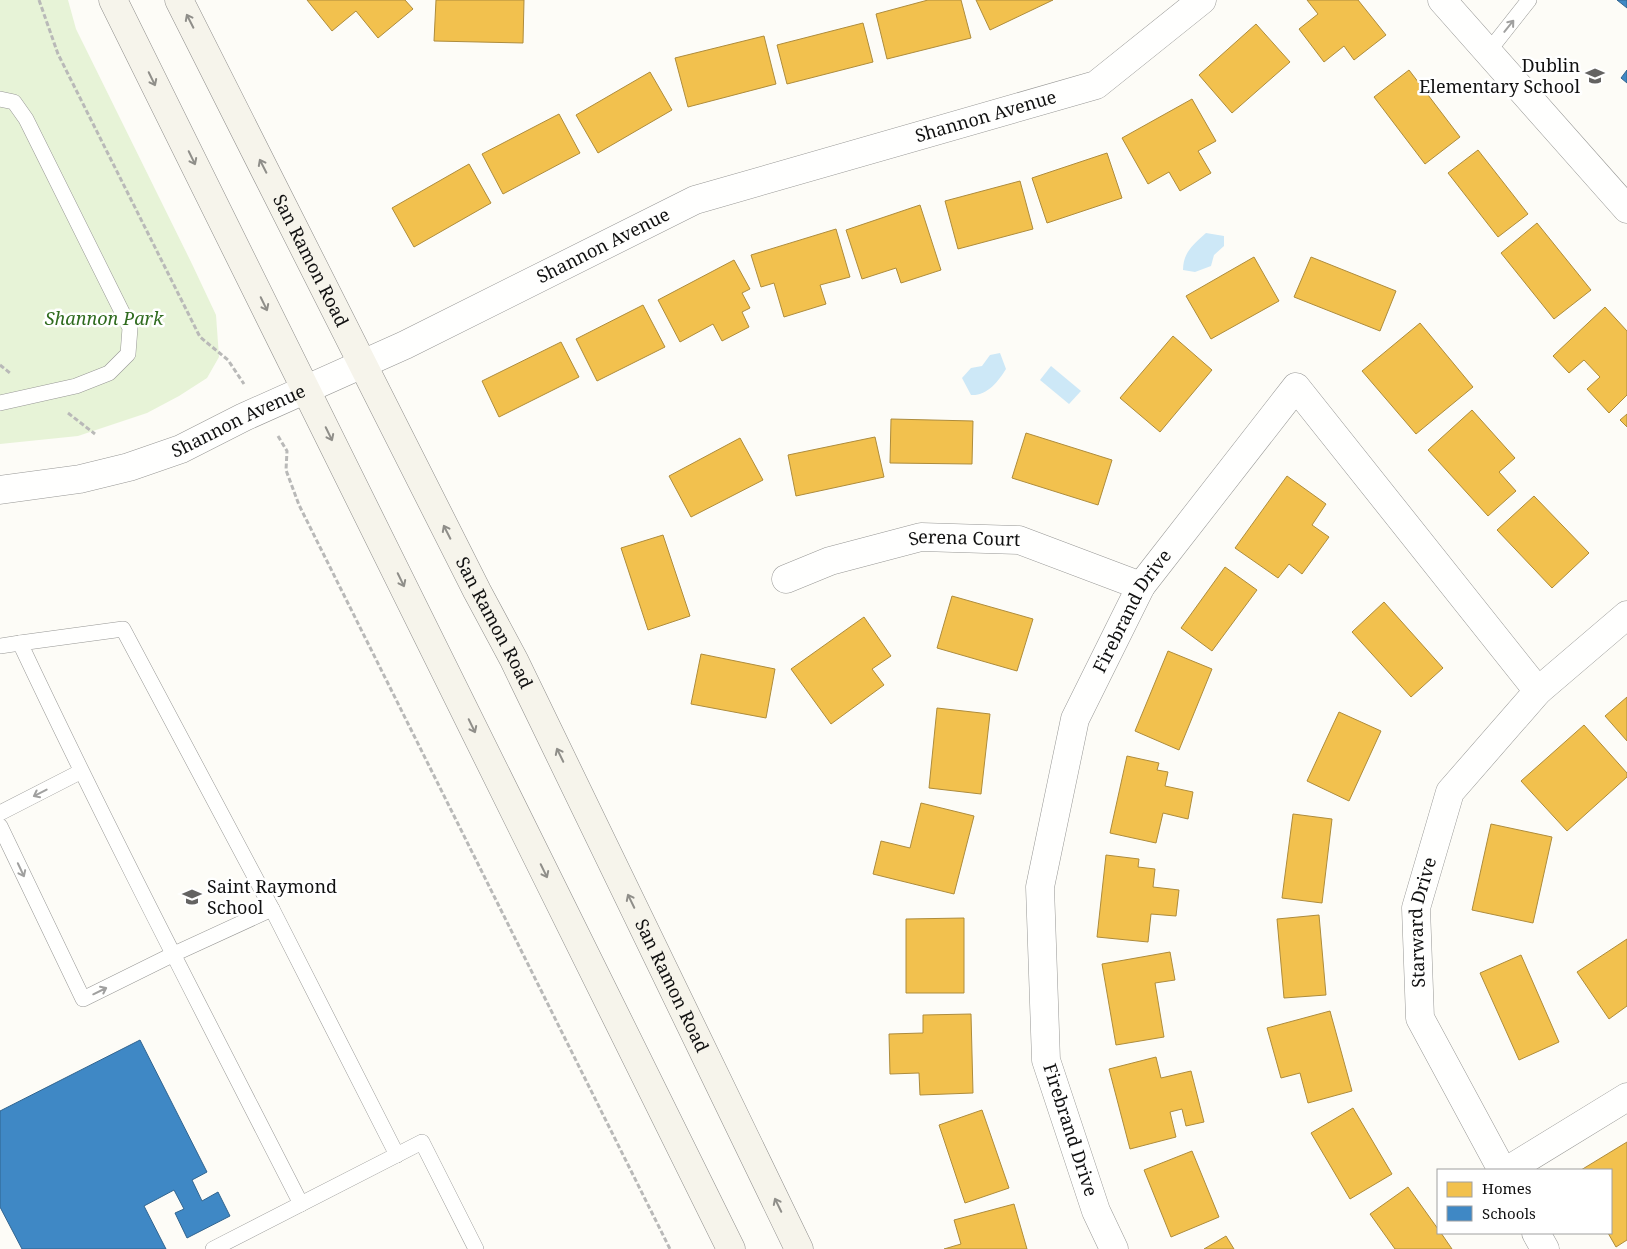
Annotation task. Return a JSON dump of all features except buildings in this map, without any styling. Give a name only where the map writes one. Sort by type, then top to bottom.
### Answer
[{"type":"main road","points":[[113,0],[308,390],[731,1249]]},
{"type":"main road","name":"San Ramon Road","points":[[179,0],[518,669],[799,1249]]},
{"type":"street","name":"Shannon Avenue","points":[[0,490],[80,479],[129,468],[181,449],[244,418],[364,365],[695,200],[1096,85],[1202,0]]},
{"type":"street","points":[[1442,0],[1627,209]]},
{"type":"street","name":"Firebrand Drive","points":[[1114,1249],[1096,1212],[1046,1060],[1040,887],[1075,720],[1141,586],[1296,387],[1538,691]]},
{"type":"street","name":"Serena Court","points":[[786,579],[830,561],[921,537],[1019,540],[1141,586]]},
{"type":"street","name":"Starward Drive","points":[[1501,1169],[1420,1018],[1416,908],[1450,792],[1538,691],[1627,615]]},
{"type":"street","points":[[1510,1169],[1627,1097]]},
{"type":"street","points":[[1537,1234],[1545,1249]]},
{"type":"lane","points":[[1488,52],[1529,0]]},
{"type":"lane","points":[[0,99],[14,102],[26,119],[130,328],[128,354],[109,373],[76,386],[0,403]]},
{"type":"lane","points":[[0,646],[123,629],[272,909],[397,1154]]},
{"type":"lane","points":[[20,644],[80,772],[301,1204]]},
{"type":"lane","points":[[0,813],[80,772]]},
{"type":"lane","points":[[0,826],[83,1000],[174,954],[272,909]]},
{"type":"lane","points":[[213,1249],[422,1142],[476,1249]]},
{"type":"path","points":[[39,0],[58,54],[200,337],[228,360]]},
{"type":"path","points":[[0,365],[10,373]]},
{"type":"path","points":[[61,408],[95,434]]},
{"type":"path","points":[[287,451],[286,470],[299,505],[670,1249]]},
{"type":"green space","name":"Shannon Park","points":[[0,0],[68,0],[76,29],[216,315],[219,357],[207,378],[147,413],[78,436],[0,444]]},
{"type":"water","points":[[1206,233],[1224,236],[1224,246],[1214,255],[1211,266],[1195,272],[1183,270],[1187,253]]},
{"type":"water","points":[[1000,353],[1006,369],[1003,374],[987,391],[971,395],[962,378],[971,368],[982,366],[990,355]]},
{"type":"water","points":[[1051,366],[1081,391],[1069,404],[1040,380]]},
{"type":"place","name":"Dublin Elementary School","points":[[1595,76]]},
{"type":"place","name":"Saint Raymond School","points":[[192,897]]}]
